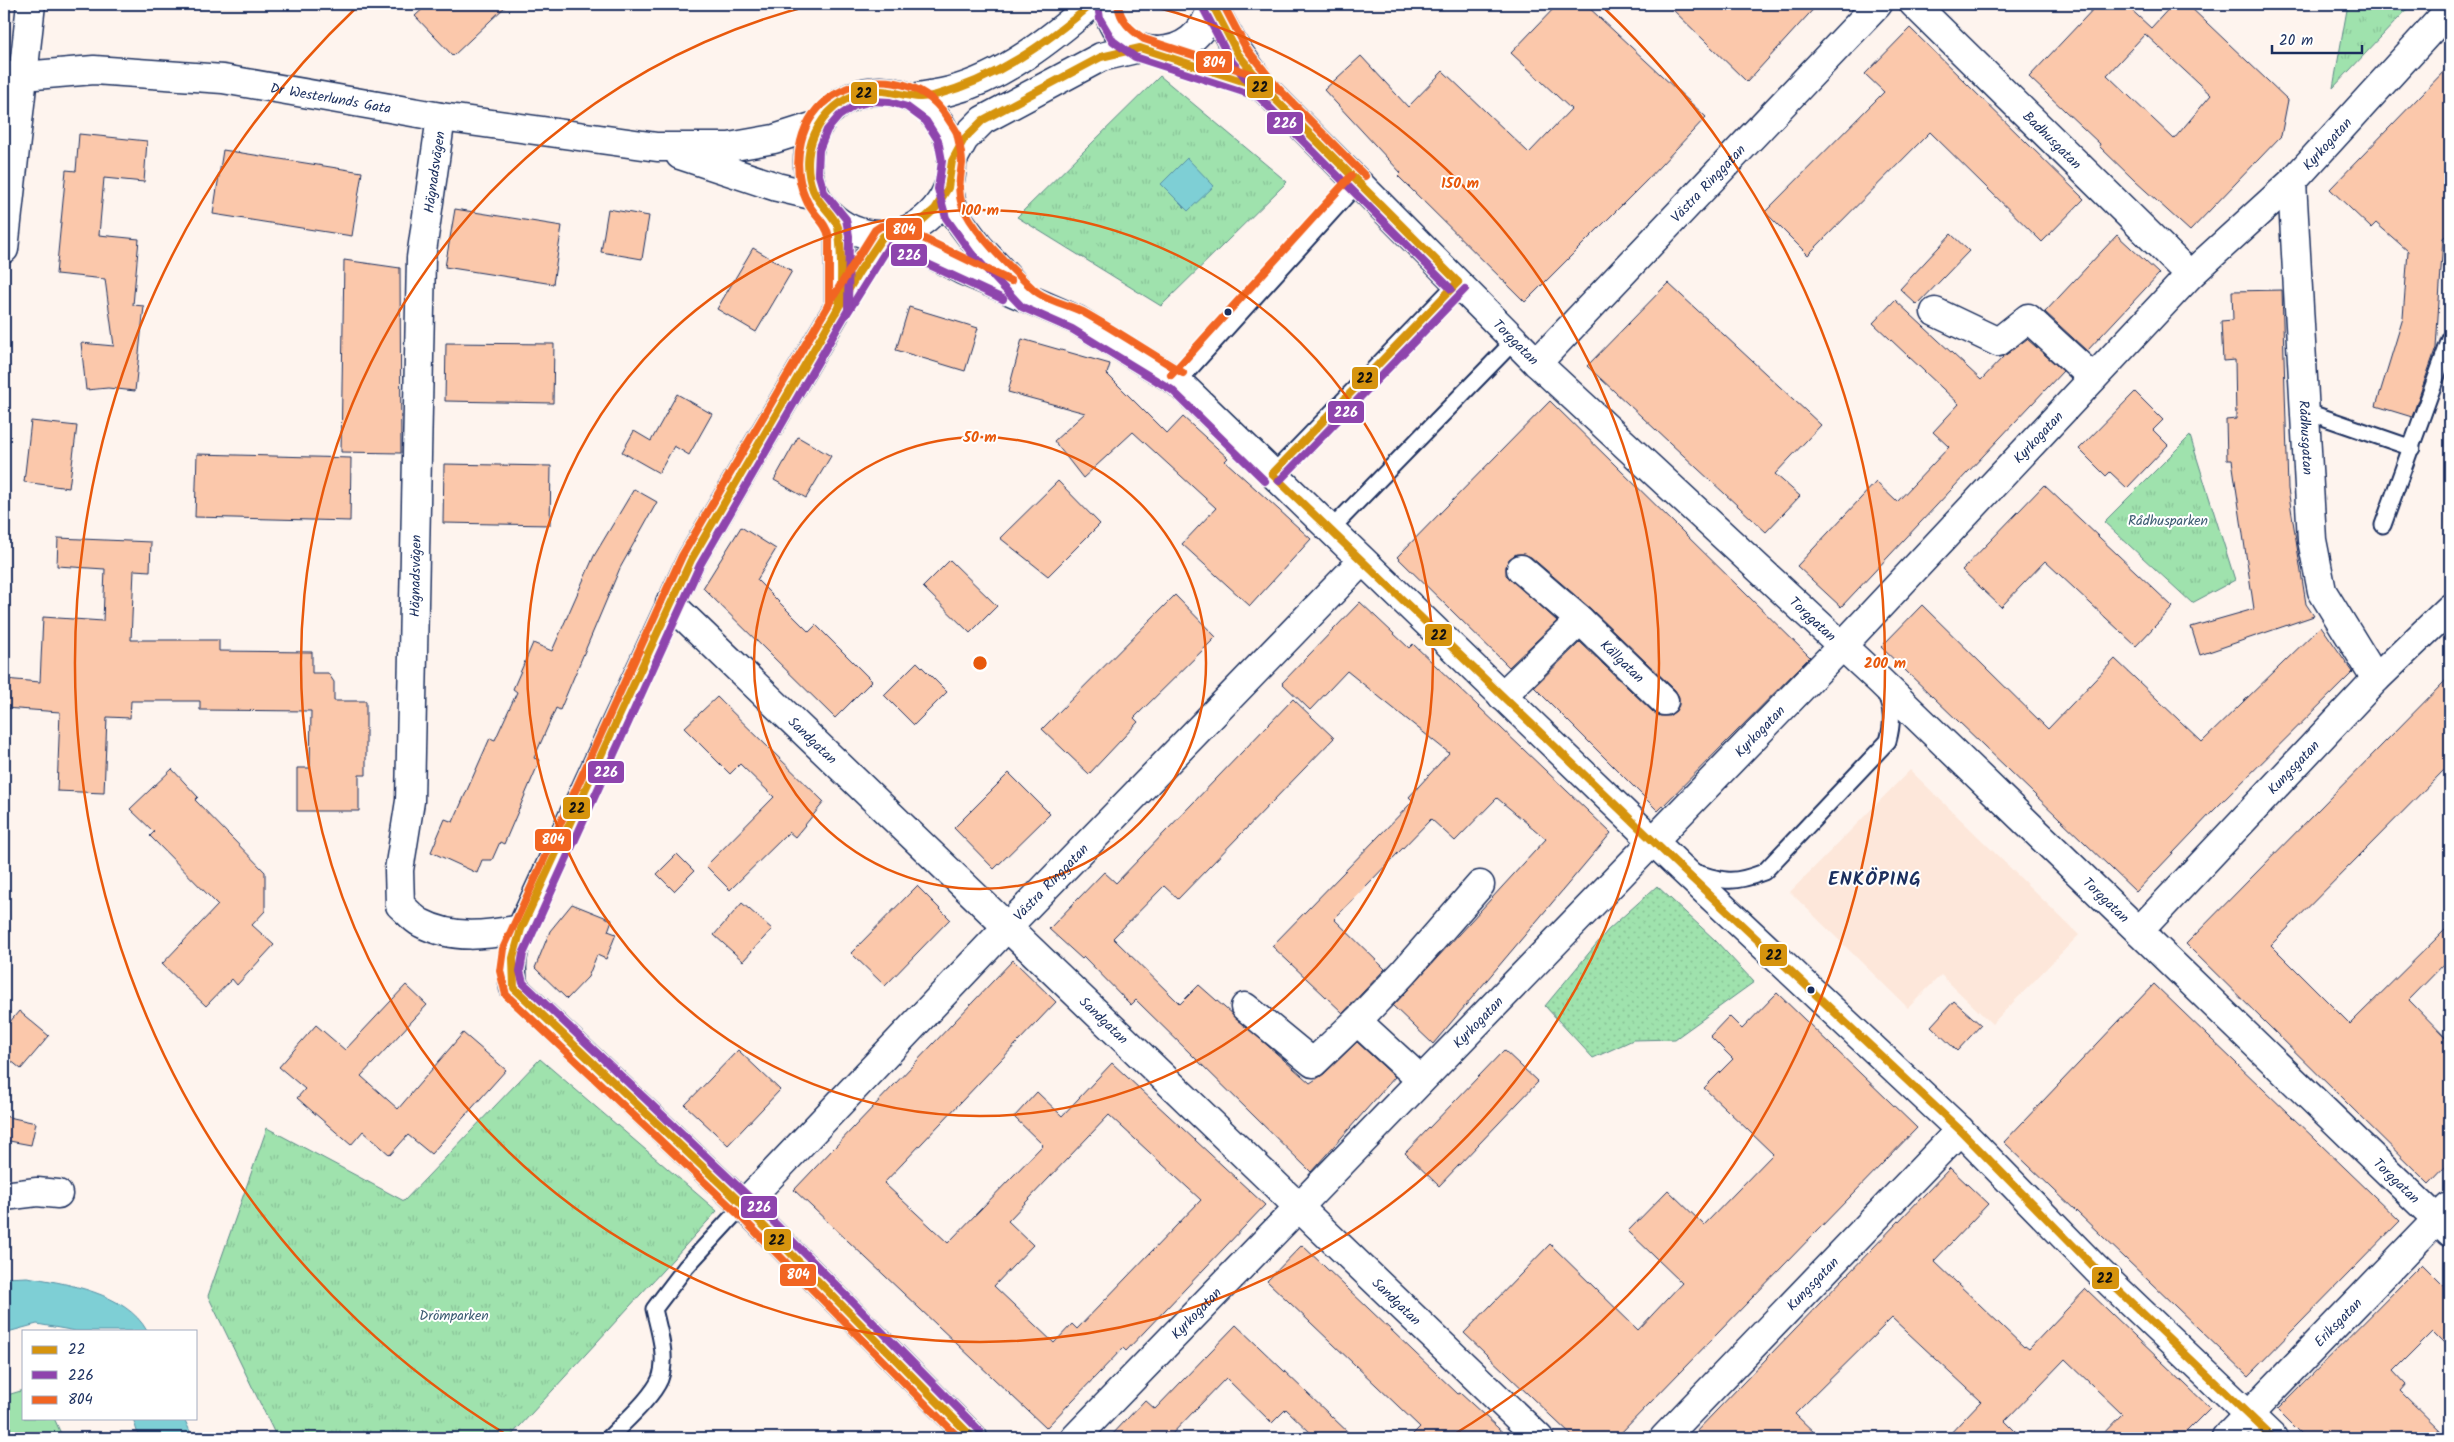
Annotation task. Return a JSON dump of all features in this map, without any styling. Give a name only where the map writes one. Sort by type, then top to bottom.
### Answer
[{"type":"street","points":[[4,249],[14,75],[31,4]]},
{"type":"street","points":[[912,98],[951,91],[988,76],[1034,50],[1092,4]]},
{"type":"street","points":[[1108,4],[1109,15],[1121,35],[1148,50]]},
{"type":"street","points":[[952,161],[964,139],[983,120],[1101,57],[1148,50],[1172,50],[1186,44],[1199,33],[1208,20],[1212,4]]},
{"type":"street","name":"Torggatan","points":[[1212,4],[1234,46],[1264,88],[1537,363],[1879,680],[2139,930],[2446,1219]]},
{"type":"street","name":"Västra Ringgatan","points":[[1537,363],[1878,4]]},
{"type":"street","name":"Badhusgatan","points":[[1914,4],[2190,275]]},
{"type":"street","name":"Kyrkogatan","points":[[1075,1438],[1842,646],[2190,275],[2292,182],[2450,9]]},
{"type":"street","name":"Torggatan","points":[[1148,50],[1264,88]]},
{"type":"street","name":"Dr Westerlunds Gata","points":[[14,75],[94,70],[223,79],[441,117],[657,147],[729,147],[774,139],[818,125]]},
{"type":"street","points":[[871,91],[892,92],[912,98],[933,114],[947,136],[952,161],[948,188],[936,209],[917,226],[888,235],[866,234],[850,230],[824,210],[815,196],[808,172],[809,148],[818,125],[832,108],[850,97],[871,91]]},
{"type":"street","name":"Hägnadsvägen","points":[[441,117],[421,258],[410,801],[400,854],[400,905],[420,923],[451,934],[483,936],[521,929]]},
{"type":"street","name":"Dr Westerlunds Gata","points":[[657,147],[777,187],[815,196]]},
{"type":"street","name":"Rådhusgatan","points":[[2292,182],[2312,540],[2322,591],[2376,679]]},
{"type":"street","points":[[948,188],[955,215],[979,247],[1028,299]]},
{"type":"street","points":[[836,221],[839,236],[839,307]]},
{"type":"street","points":[[888,235],[962,270],[1077,320],[1178,382],[1681,868],[1960,1130],[2096,1270],[2273,1438]]},
{"type":"street","points":[[888,235],[839,307],[691,560],[521,929],[512,951],[510,971],[514,988],[743,1205],[973,1438]]},
{"type":"street","points":[[1935,312],[1998,342],[2028,318],[2093,378]]},
{"type":"street","name":"Västra Ringgatan","points":[[743,1205],[1008,926],[1362,561]]},
{"type":"street","name":"Källgatan","points":[[1521,570],[1580,620],[1664,701]]},
{"type":"street","name":"Sandgatan","points":[[670,603],[1539,1438]]},
{"type":"street","name":"Kungsgatan","points":[[2139,930],[2376,679],[2450,608]]},
{"type":"street","points":[[1502,696],[1580,620]]},
{"type":"street","points":[[1245,1007],[1314,1063],[1404,972],[1480,885]]},
{"type":"street","points":[[1357,1021],[1422,1080]]},
{"type":"street","name":"Kungsgatan","points":[[1664,1438],[1960,1130]]},
{"type":"street","points":[[4,1196],[36,1192],[58,1194]]},
{"type":"street","name":"Eriksgatan","points":[[2226,1438],[2446,1219]]},
{"type":"lane","points":[[1178,382],[1358,183]]},
{"type":"lane","points":[[1272,474],[1458,282]]},
{"type":"lane","points":[[1330,530],[1515,340]]},
{"type":"lane","points":[[2383,525],[2450,340]]},
{"type":"lane","points":[[2305,411],[2412,448]]},
{"type":"lane","points":[[1681,868],[1723,882],[1744,880],[1764,872],[1888,741],[1893,723],[1889,701],[1879,680]]},
{"type":"lane","points":[[609,1438],[647,1398],[660,1379],[663,1352],[654,1309],[686,1267],[743,1205]]},
{"type":"shaded area","points":[[1910,770],[2079,935],[1992,1024],[1941,975],[1908,1008],[1790,892]]},
{"type":"green space","points":[[2348,4],[2412,4],[2333,88]]},
{"type":"green space","points":[[1160,76],[1287,182],[1161,306],[1017,217]]},
{"type":"green space","name":"Rådhusparken","points":[[2190,436],[2235,580],[2192,603],[2104,522]]},
{"type":"green space","points":[[1657,886],[1715,940],[1754,982],[1675,1039],[1633,1040],[1593,1058],[1545,1006],[1608,930]]},
{"type":"green space","name":"Drömparken","points":[[540,1059],[717,1211],[509,1438],[277,1438],[208,1296],[267,1128],[404,1201]]},
{"type":"green space","points":[[22,1391],[22,1420],[55,1420],[63,1438],[4,1438],[4,1396]]},
{"type":"water","points":[[1187,158],[1214,186],[1188,211],[1161,184]]},
{"type":"water","points":[[27,1277],[94,1292],[125,1307],[138,1318],[146,1330],[70,1330],[37,1324],[4,1333],[4,1278]]},
{"type":"water","points":[[134,1420],[185,1420],[193,1438],[139,1438]]},
{"type":"building","points":[[428,4],[508,4],[453,56],[415,16]]},
{"type":"building","points":[[1558,4],[1585,4],[1706,117],[1646,181],[1525,302],[1398,176],[1401,173],[1324,90],[1361,56],[1408,107],[1443,71],[1529,153],[1571,109],[1511,53]]},
{"type":"building","points":[[1667,4],[1818,4],[1747,82]]},
{"type":"building","points":[[2098,4],[2125,4],[2151,28],[2173,4],[2187,4],[2288,100],[2281,136],[2190,231],[2135,181],[2099,146],[2100,144],[2029,77]],"holes":[[[2145,34],[2211,95],[2174,139],[2107,75]]]},
{"type":"building","points":[[1910,28],[2084,199],[2042,242],[1930,132],[1808,255],[1765,212],[1884,92],[1865,74]]},
{"type":"building","points":[[2450,65],[2450,232],[2443,238],[2436,348],[2412,417],[2376,406],[2403,318],[2408,251],[2376,223],[2371,228],[2330,189]]},
{"type":"building","points":[[79,134],[147,141],[144,182],[104,178],[99,235],[139,239],[133,305],[144,306],[135,391],[108,388],[86,390],[81,343],[114,346],[105,279],[56,274],[66,170],[76,171]]},
{"type":"building","points":[[223,150],[362,172],[352,236],[213,214]]},
{"type":"building","points":[[455,209],[562,226],[553,284],[445,267]]},
{"type":"building","points":[[608,209],[649,216],[642,259],[601,252]]},
{"type":"building","points":[[1951,234],[1969,251],[1917,305],[1900,289]]},
{"type":"building","points":[[2117,235],[2159,274],[2087,351],[2045,312]]},
{"type":"building","points":[[753,248],[792,271],[756,332],[717,309]]},
{"type":"building","points":[[344,260],[400,268],[401,453],[341,452]]},
{"type":"building","points":[[1668,283],[1821,425],[1775,474],[1800,496],[1766,532],[1587,366]]},
{"type":"building","points":[[2282,290],[2288,489],[2306,604],[2314,616],[2200,655],[2191,627],[2254,609],[2232,460],[2227,460],[2226,420],[2236,419],[2235,360],[2223,361],[2221,321],[2233,320],[2232,291]]},
{"type":"building","points":[[1895,300],[1981,380],[2004,356],[2027,339],[2063,371],[1841,607],[1797,566],[1876,482],[1897,502],[1949,447],[1933,432],[1959,404],[1873,323]]},
{"type":"building","points":[[909,307],[978,328],[965,371],[896,350]]},
{"type":"building","points":[[1022,339],[1110,364],[1107,374],[1167,434],[1183,417],[1228,458],[1225,461],[1311,539],[1250,606],[1182,544],[1216,508],[1133,432],[1083,478],[1054,441],[1085,413],[1008,392]]},
{"type":"building","points":[[446,343],[554,344],[553,403],[445,401]]},
{"type":"building","points":[[2135,392],[2163,420],[2153,430],[2168,445],[2127,488],[2110,472],[2106,476],[2079,449]]},
{"type":"building","points":[[677,394],[712,414],[689,455],[674,446],[659,473],[622,452],[634,431],[651,441]]},
{"type":"building","points":[[1550,401],[1810,657],[1658,811],[1534,687],[1580,642],[1653,712],[1660,716],[1669,716],[1676,711],[1679,705],[1679,697],[1675,690],[1591,609],[1531,557],[1524,554],[1516,554],[1509,559],[1506,575],[1557,621],[1509,667],[1397,557]]},
{"type":"building","points":[[31,421],[77,426],[69,488],[24,482]]},
{"type":"building","points":[[798,437],[831,456],[806,498],[774,480]]},
{"type":"building","points":[[197,454],[351,458],[350,521],[195,517]]},
{"type":"building","points":[[444,464],[551,466],[550,525],[443,523]]},
{"type":"building","points":[[1058,481],[1100,524],[1048,576],[1000,538]]},
{"type":"building","points":[[2044,485],[2173,607],[2136,646],[2045,561],[2001,607],[1962,570]]},
{"type":"building","points":[[634,489],[657,502],[620,568],[560,710],[556,708],[534,758],[540,760],[504,844],[500,842],[492,860],[482,860],[477,873],[431,852],[445,819],[453,822],[490,738],[495,740],[517,692],[513,689],[533,643],[552,651],[594,556]]},
{"type":"building","points":[[741,527],[776,549],[757,580],[809,632],[816,625],[872,681],[835,718],[703,588]]},
{"type":"building","points":[[58,538],[151,542],[150,571],[134,570],[131,640],[219,640],[219,651],[312,652],[312,673],[328,673],[334,682],[334,701],[366,701],[366,775],[359,775],[359,811],[297,811],[297,768],[310,768],[311,711],[200,710],[200,701],[131,701],[130,718],[107,717],[104,793],[57,791],[60,712],[4,708],[4,679],[40,682],[43,617],[103,621],[105,569],[57,566]]},
{"type":"building","points":[[950,560],[997,606],[970,633],[923,587]]},
{"type":"building","points":[[1175,595],[1216,637],[1134,718],[1138,722],[1089,774],[1042,729]]},
{"type":"building","points":[[1360,602],[1409,648],[1413,644],[1611,833],[1433,1044],[1393,1006],[1546,839],[1497,798],[1455,841],[1431,819],[1334,919],[1385,969],[1343,1013],[1272,946],[1413,801],[1409,797],[1449,753],[1347,671],[1310,710],[1282,683]]},
{"type":"building","points":[[1922,605],[2048,729],[2115,659],[2202,742],[2321,626],[2353,672],[2212,812],[2136,892],[1881,647]]},
{"type":"building","points":[[917,662],[947,692],[914,725],[884,695]]},
{"type":"building","points":[[2450,676],[2450,764],[2271,945],[2350,1024],[2450,925],[2450,958],[2409,1000],[2450,1042],[2450,1162],[2429,1184],[2186,944]]},
{"type":"building","points":[[717,697],[824,802],[795,837],[789,832],[730,890],[706,866],[774,797],[740,764],[730,774],[684,728]]},
{"type":"building","points":[[1293,699],[1334,738],[1178,899],[1164,886],[1113,938],[1180,1004],[1199,985],[1310,1083],[1324,1074],[1357,1042],[1395,1077],[1311,1172],[1136,1000],[1131,1005],[1084,957],[1082,959],[1049,929],[1104,872],[1116,883]]},
{"type":"building","points":[[172,769],[198,797],[195,800],[265,872],[265,911],[252,925],[274,945],[237,985],[232,979],[206,1006],[162,964],[218,905],[150,836],[154,832],[130,809]]},
{"type":"building","points":[[1009,773],[1050,814],[994,869],[954,828]]},
{"type":"building","points":[[677,854],[694,871],[674,891],[657,874]]},
{"type":"building","points":[[917,886],[950,919],[885,986],[851,953]]},
{"type":"building","points":[[742,903],[772,929],[743,961],[714,935]]},
{"type":"building","points":[[572,904],[612,920],[608,931],[616,934],[606,959],[597,955],[588,977],[567,999],[535,968],[550,931]]},
{"type":"building","points":[[1013,960],[1056,1002],[884,1183],[948,1243],[1043,1145],[1014,1117],[1037,1092],[1062,1116],[1112,1063],[1265,1205],[1126,1351],[1123,1348],[1046,1428],[794,1190]],"holes":[[[1109,1115],[1201,1200],[1077,1329],[1072,1324],[1054,1343],[994,1286],[1033,1245],[1008,1221]]]},
{"type":"building","points":[[2154,984],[2400,1221],[2248,1376],[2004,1142]]},
{"type":"building","points":[[406,985],[427,1005],[361,1076],[398,1109],[463,1033],[506,1070],[431,1154],[408,1135],[390,1155],[363,1131],[351,1145],[297,1098],[305,1089],[279,1067],[316,1025],[345,1050]]},
{"type":"building","points":[[1777,993],[1917,1128],[1616,1438],[1574,1438],[1464,1333],[1550,1244],[1638,1330],[1682,1283],[1628,1231],[1668,1190],[1704,1225],[1773,1154],[1704,1088],[1733,1059],[1710,1036],[1729,1016],[1742,1029]]},
{"type":"building","points":[[1954,1001],[1981,1025],[1957,1051],[1931,1026]]},
{"type":"building","points":[[19,1011],[49,1036],[21,1069],[4,1055],[4,1029]]},
{"type":"building","points":[[738,1050],[780,1090],[728,1145],[685,1105]]},
{"type":"building","points":[[1504,1050],[1538,1082],[1439,1186],[1405,1153]]},
{"type":"building","points":[[4,1116],[36,1123],[31,1145],[4,1140]]},
{"type":"building","points":[[1950,1168],[1988,1204],[1934,1261],[2024,1347],[2029,1349],[2086,1289],[2210,1408],[2180,1438],[2099,1438],[2122,1414],[2065,1359],[2005,1421],[2022,1438],[1946,1438],[1981,1401],[1892,1318],[1795,1414],[1820,1438],[1690,1438]]},
{"type":"building","points":[[1302,1245],[1458,1394],[1460,1393],[1509,1438],[1409,1438],[1420,1427],[1267,1281]]},
{"type":"building","points":[[2422,1264],[2450,1292],[2450,1349],[2433,1332],[2394,1371],[2406,1384],[2400,1391],[2448,1438],[2305,1438],[2277,1410]]},
{"type":"building","points":[[1236,1325],[1354,1438],[1316,1438],[1286,1409],[1272,1423],[1226,1378],[1168,1438],[1109,1438],[1145,1400],[1155,1409]]},
{"type":"transit line","name":"22","points":[[836,312],[839,305],[841,284],[838,227],[813,190],[809,174],[808,157],[818,126],[828,113],[855,95],[872,91],[888,91],[910,96],[926,97],[979,80],[1019,59],[1092,4]]},
{"type":"transit line","name":"804","points":[[1118,4],[1124,20],[1144,39],[1270,80],[1365,176]]},
{"type":"transit line","name":"22","points":[[1212,4],[1238,54],[1274,98]]},
{"type":"transit line","name":"804","points":[[1223,4],[1246,48],[1280,91]]},
{"type":"transit line","name":"226","points":[[1098,5],[1100,19],[1113,41],[1135,57],[1259,97],[1451,289]]},
{"type":"transit line","name":"226","points":[[1203,8],[1230,59],[1267,105]]},
{"type":"transit line","name":"22","points":[[973,1438],[743,1205],[514,988],[513,958],[521,929],[691,560],[859,272],[883,236],[894,235],[917,225],[935,209],[948,188],[952,161],[964,139],[983,120],[1101,57],[1140,48],[1264,88],[1458,282]]},
{"type":"transit line","name":"804","points":[[959,1438],[736,1212],[506,995],[500,971],[503,949],[682,556],[829,304],[829,237],[825,227],[806,199],[799,171],[801,142],[813,115],[822,104],[834,95],[864,83],[895,83],[910,87],[924,94],[936,104],[957,133],[962,160],[959,187],[960,199],[971,221],[996,252],[1037,292],[1049,299],[1083,312],[1183,373]]},
{"type":"transit line","name":"226","points":[[980,1431],[750,1198],[523,983],[520,971],[523,954],[700,565],[848,310],[849,236],[846,219],[824,192],[818,172],[819,150],[827,130],[839,116],[854,106],[872,101],[890,102],[907,107],[926,121],[938,140],[942,161],[938,189],[946,218],[972,254],[1022,307],[1072,329],[1172,390],[1265,481]]},
{"type":"transit line","name":"804","points":[[1171,375],[1351,176]]},
{"type":"transit line","name":"804","points":[[828,305],[875,230],[881,226],[898,226],[1011,281]]},
{"type":"transit line","name":"226","points":[[846,315],[889,246],[1003,299]]},
{"type":"transit line","name":"22","points":[[1272,474],[1458,282]]},
{"type":"transit line","name":"226","points":[[1279,481],[1465,289]]},
{"type":"transit line","name":"22","points":[[1272,474],[1681,868],[1960,1130],[2096,1269],[2273,1438]]},
{"type":"district","name":"ENKÖPING","points":[[1875,878]]}]
